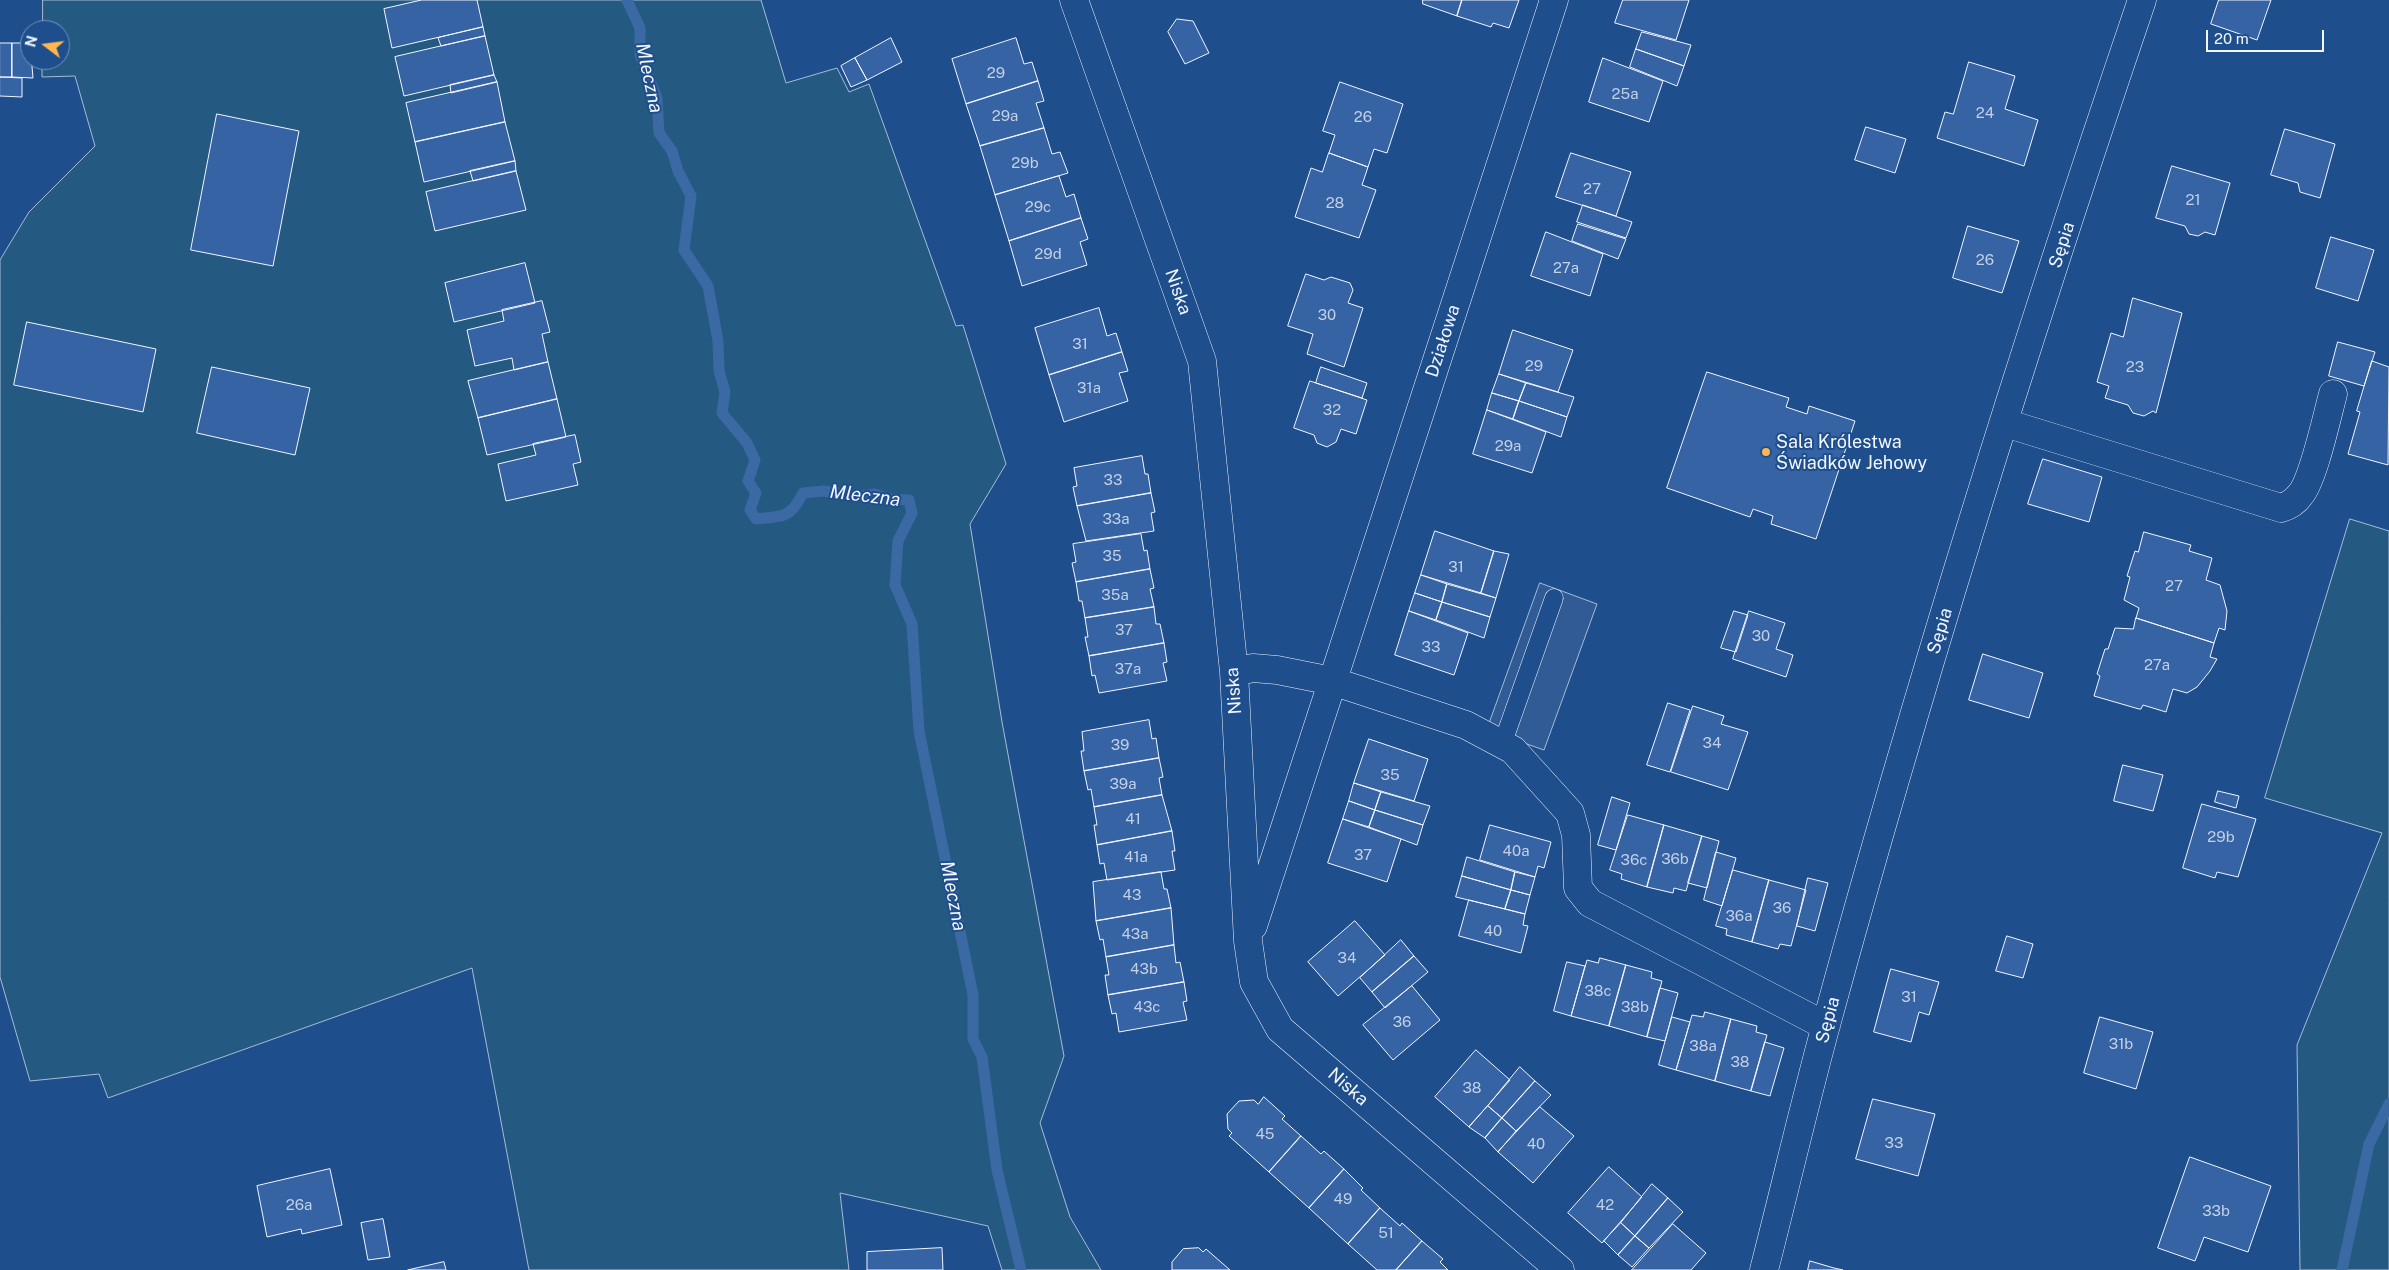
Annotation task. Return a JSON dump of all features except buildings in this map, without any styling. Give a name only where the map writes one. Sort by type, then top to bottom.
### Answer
[{"type":"street","name":"Niska","points":[[1074,0],[1202,361],[1234,672],[1248,942],[1254,982],[1280,1029],[1560,1270]]},
{"type":"street","name":"Działowa","points":[[1248,942],[1554,0]]},
{"type":"street","name":"Sępia","points":[[1764,1270],[1826,1026],[1920,696],[2005,423],[2142,0]]},
{"type":"street","points":[[2005,423],[2280,508],[2288,506],[2301,495],[2308,481],[2333,394]]},
{"type":"street","points":[[1234,672],[1253,668],[1277,670],[1332,681],[1466,725],[1513,750],[1570,813],[1576,835],[1578,888],[1590,902],[1826,1026]]},
{"type":"lane","points":[[1502,745],[1554,598]]},
{"type":"shaded area","points":[[43,0],[761,0],[786,83],[837,68],[849,92],[869,84],[956,326],[963,325],[1006,464],[970,524],[1002,722],[1064,1056],[1040,1123],[1070,1217],[1101,1270],[1002,1270],[988,1226],[840,1193],[849,1270],[529,1270],[472,968],[108,1098],[99,1074],[30,1081],[0,977],[0,260],[29,212],[95,146],[75,76],[42,77],[42,70],[70,70],[70,20],[43,20]]},
{"type":"shaded area","points":[[2350,519],[2389,531],[2389,1270],[2300,1270],[2297,1045],[2382,833],[2265,798]]},
{"type":"shaded area","points":[[1540,583],[1597,604],[1544,750],[1487,730]]},
{"type":"waterway","name":"Mleczna","points":[[627,0],[640,28],[640,55],[657,98],[659,133],[672,151],[678,171],[691,196],[684,250],[708,286],[718,341],[719,371],[725,392],[722,413],[747,443],[755,460],[748,481],[756,493],[750,510],[756,519],[785,515],[794,508],[803,493],[823,491],[861,496],[875,494],[887,499],[909,500],[912,513],[898,541],[895,585],[912,624],[919,731],[973,995],[973,1039],[982,1057],[997,1170],[1021,1270]]},
{"type":"waterway","points":[[2342,1270],[2369,1144],[2389,1104]]},
{"type":"place","name":"Sala Królestwa Świadków Jehowy","points":[[1766,452]]}]
